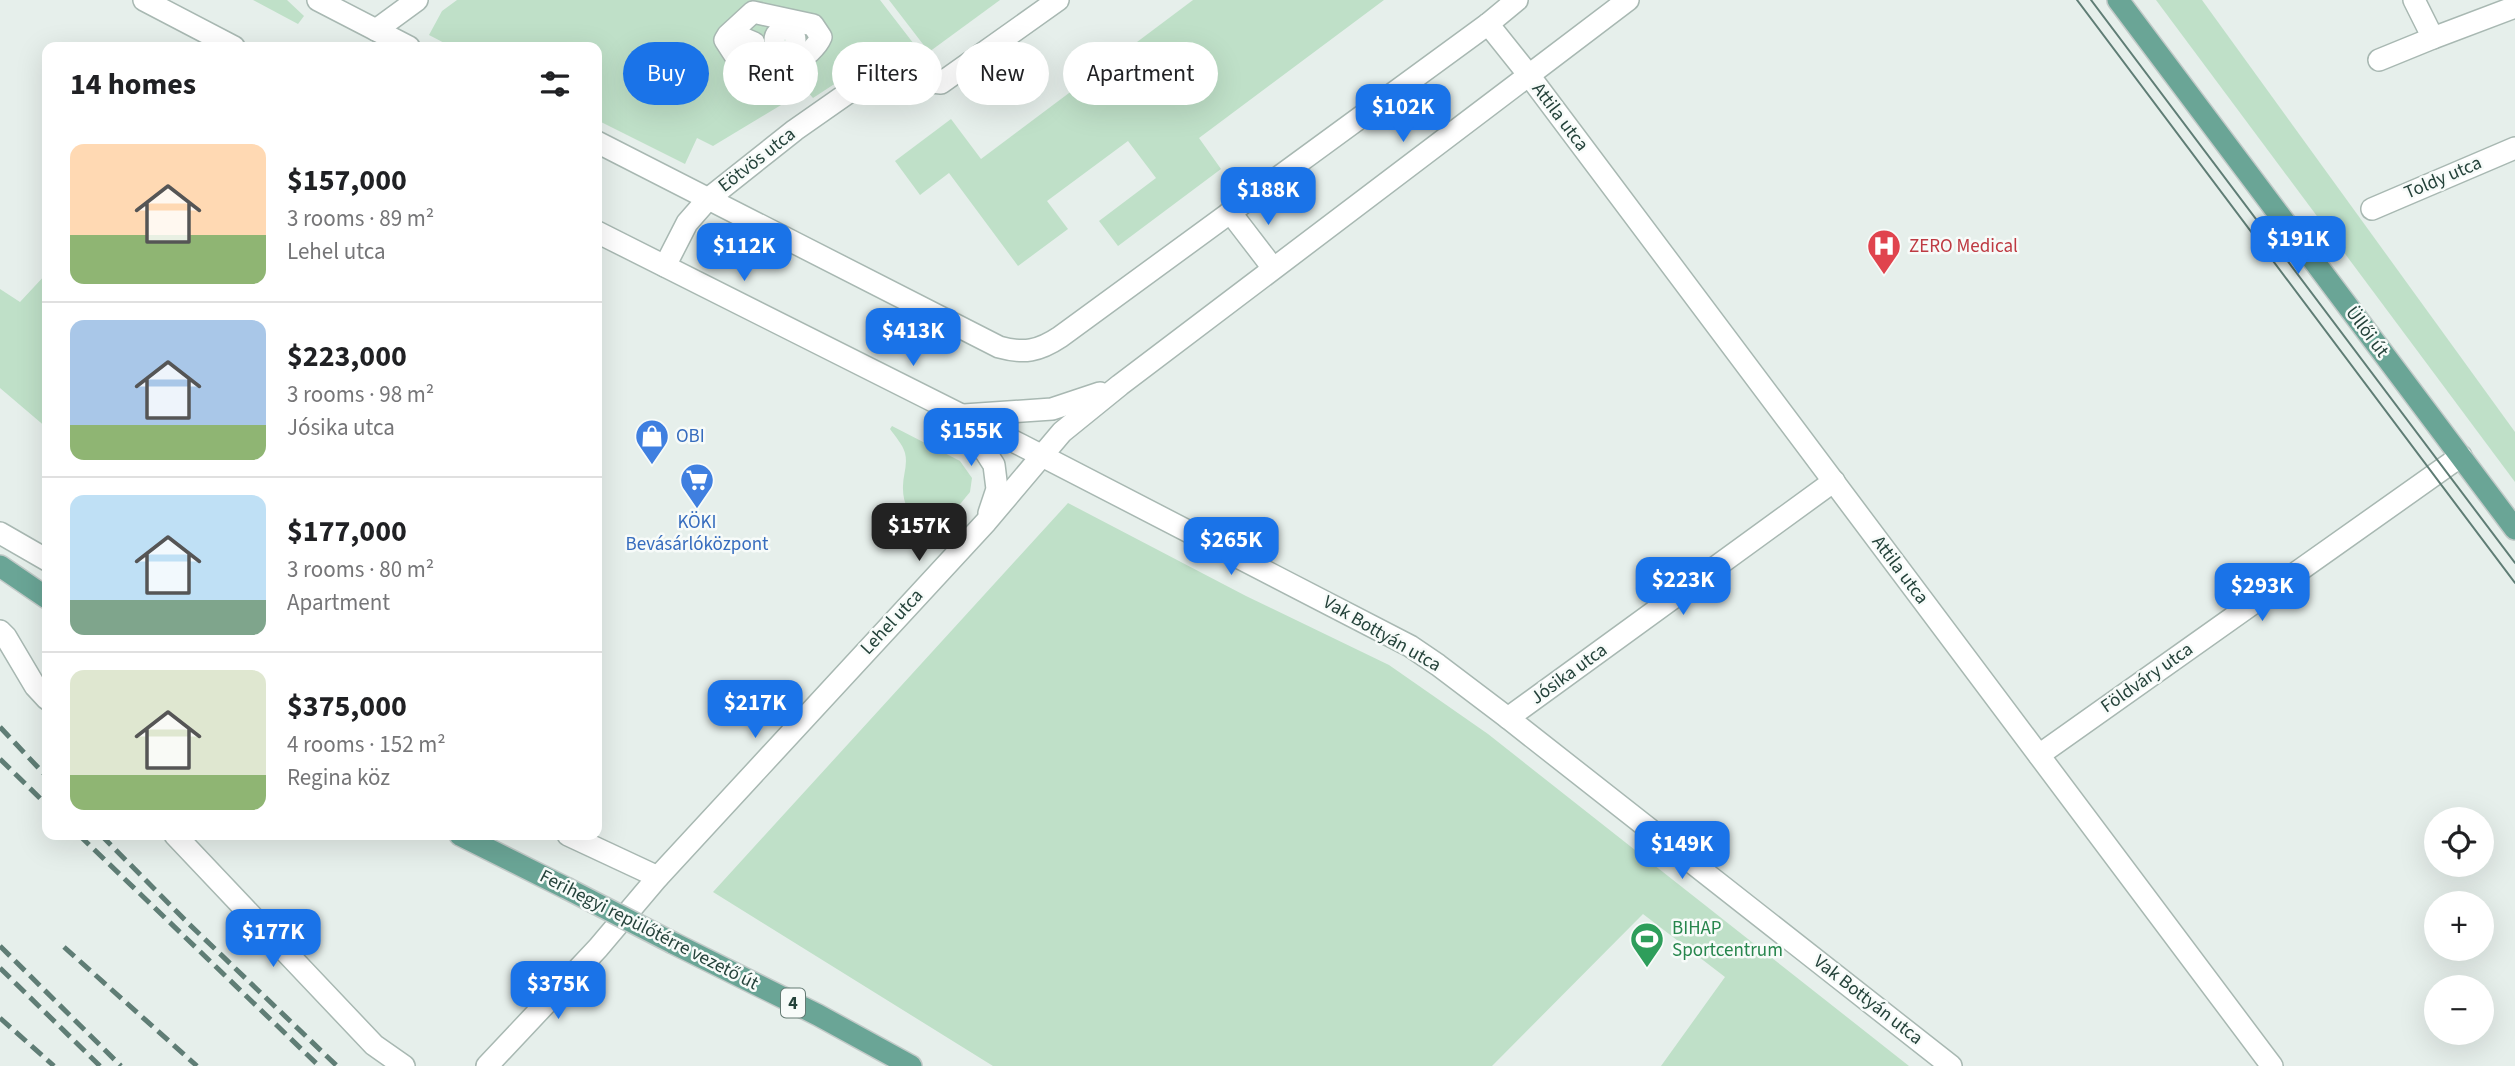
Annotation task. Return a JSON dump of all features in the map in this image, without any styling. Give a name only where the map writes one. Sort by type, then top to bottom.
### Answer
[{"type":"main road","name":"Üllői út","points":[[2118,0],[2515,529]]},
{"type":"main road","points":[[0,566],[42,595]]},
{"type":"main road","name":"Ferihegyi repülőtérre vezető út","points":[[470,840],[818,1015],[911,1066]]},
{"type":"street","points":[[144,0],[224,42]]},
{"type":"street","points":[[318,0],[400,42]]},
{"type":"street","points":[[376,30],[417,0]]},
{"type":"street","name":"Eötvös utca","points":[[665,267],[687,223],[708,199],[795,130],[865,80],[941,83],[1058,0]]},
{"type":"street","points":[[602,145],[999,347],[1028,352],[1043,349],[1060,337],[1488,24],[1517,0]]},
{"type":"street","name":"Lehel utca","points":[[487,1066],[986,522],[1062,432],[1273,268],[1628,0]]},
{"type":"street","points":[[2414,0],[2433,38]]},
{"type":"street","points":[[2379,60],[2515,7]]},
{"type":"street","points":[[727,42],[733,30],[753,12],[764,13],[775,35]]},
{"type":"street","points":[[1488,24],[1528,75]]},
{"type":"street","points":[[733,30],[740,37],[775,35],[813,25],[821,37],[818,44]]},
{"type":"street","points":[[763,42],[775,35]]},
{"type":"street","name":"Attila utca","points":[[1528,75],[2272,1066]]},
{"type":"street","name":"Toldy utca","points":[[2372,209],[2515,148]]},
{"type":"street","points":[[1230,212],[1273,268]]},
{"type":"street","name":"Vak Bottyán utca","points":[[602,235],[1043,456],[1410,646],[1508,718],[1951,1066]]},
{"type":"street","points":[[986,522],[997,489],[997,477],[994,465],[962,415],[1052,409],[1120,385]]},
{"type":"street","name":"Földváry utca","points":[[2039,755],[2461,456]]},
{"type":"street","name":"Jósika utca","points":[[1508,718],[1834,481]]},
{"type":"street","points":[[0,533],[41,556]]},
{"type":"street","points":[[0,631],[42,694]]},
{"type":"street","points":[[179,840],[374,1045],[404,1066]]},
{"type":"street","points":[[579,840],[658,877]]},
{"type":"green space","points":[[253,0],[287,0],[304,16],[298,24]]},
{"type":"green space","points":[[457,0],[880,0],[912,42],[832,42],[832,86],[818,95],[818,42],[723,42],[723,105],[781,105],[713,146],[697,138],[685,164],[602,122],[602,42],[442,42],[429,35],[442,11]]},
{"type":"green space","points":[[889,0],[1000,0],[942,42],[921,42]]},
{"type":"green space","points":[[1193,0],[1384,0],[1199,138],[1221,169],[1118,246],[1099,221],[1156,178],[1128,141],[1047,201],[1068,229],[1018,266],[949,173],[920,195],[895,161],[951,119],[981,159],[1063,98],[1063,105],[1218,105],[1218,42],[1137,42]]},
{"type":"green space","points":[[2156,0],[2202,0],[2515,432],[2515,482]]},
{"type":"green space","points":[[42,278],[42,424],[0,388],[0,289],[20,302]]},
{"type":"green space","points":[[892,426],[960,461],[972,478],[970,492],[938,531],[923,526],[908,509],[903,494],[905,453],[890,429]]},
{"type":"green space","points":[[1068,503],[1246,596],[1389,665],[1488,734],[1909,1066],[1661,1066],[1725,977],[1643,914],[1492,1066],[993,1066],[713,892]]},
{"type":"tram line","points":[[2077,0],[2515,583]]},
{"type":"tram line","points":[[2091,0],[2515,563]]},
{"type":"railway","points":[[0,727],[42,772]]},
{"type":"railway","points":[[0,759],[42,800]]},
{"type":"railway","points":[[84,840],[319,1066]]},
{"type":"railway","points":[[106,840],[337,1066]]},
{"type":"railway","points":[[0,946],[121,1066]]},
{"type":"railway","points":[[64,947],[197,1066]]},
{"type":"railway","points":[[0,968],[100,1066]]},
{"type":"railway","points":[[0,1018],[54,1066]]},
{"type":"place","name":"ZERO Medical","points":[[1884,276]]},
{"type":"place","name":"OBI","points":[[652,466]]},
{"type":"place","name":"KÖKI Bevásárlóközpont","points":[[697,510]]},
{"type":"place","name":"BIHAP Sportcentrum","points":[[1647,969]]}]
